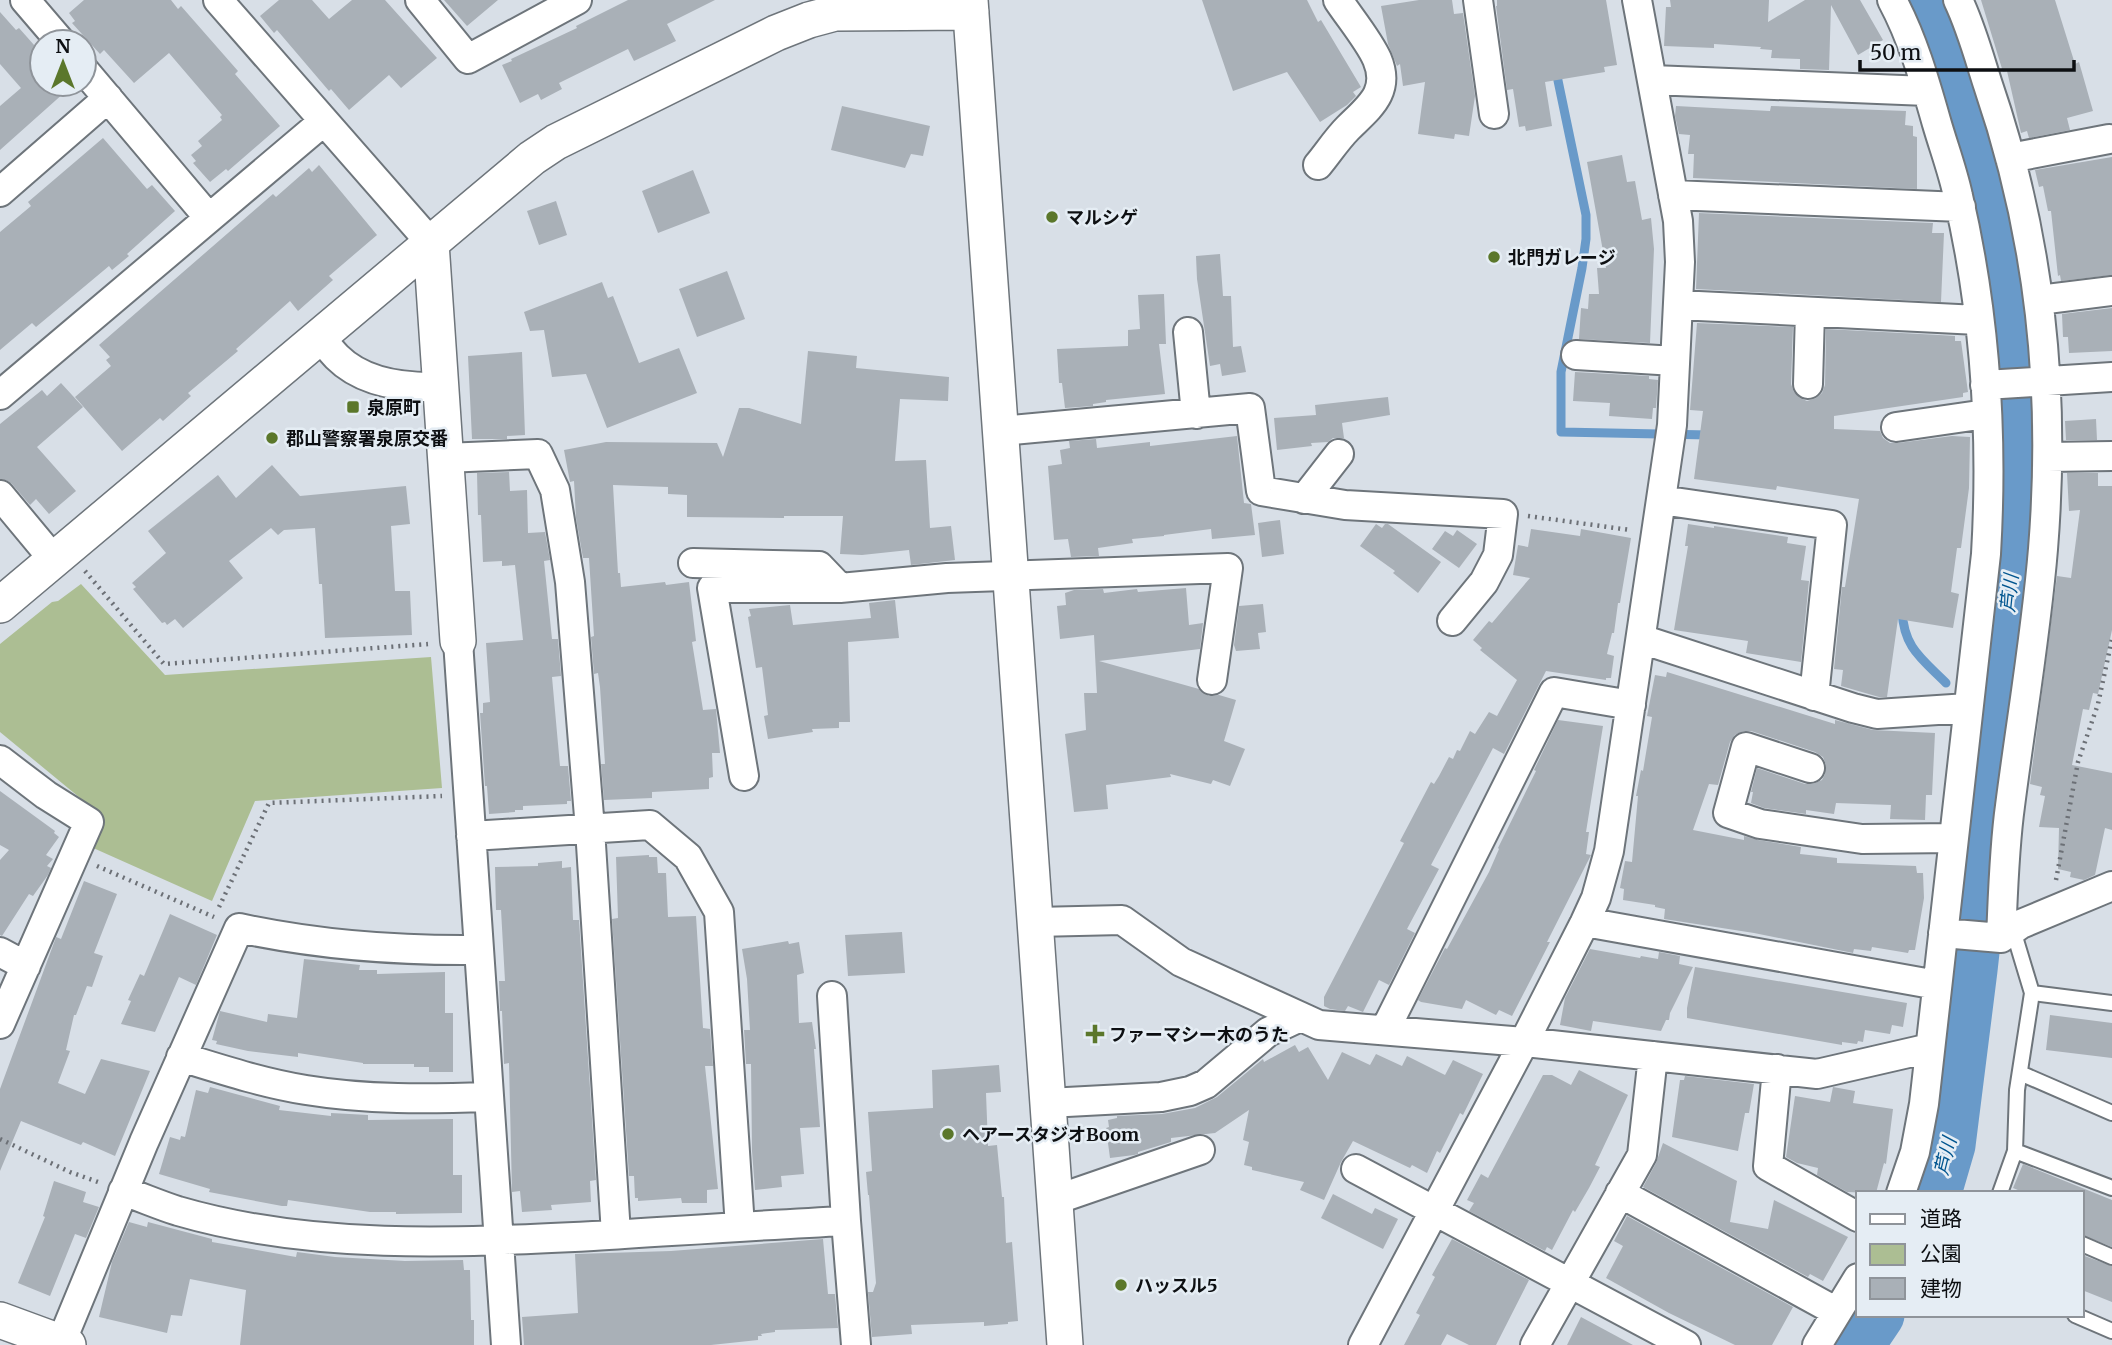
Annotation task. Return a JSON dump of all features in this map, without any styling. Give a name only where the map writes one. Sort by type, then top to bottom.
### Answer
[{"type":"street","points":[[25,0],[49,28]]},
{"type":"street","points":[[218,0],[430,243],[506,1345]]},
{"type":"street","points":[[419,0],[468,59],[577,0]]},
{"type":"street","points":[[1318,165],[1347,129],[1371,106],[1380,90],[1382,78],[1377,59],[1338,0]]},
{"type":"street","points":[[1478,0],[1494,114]]},
{"type":"street","points":[[1363,1345],[1524,1042],[1597,898],[1609,851],[1671,436],[1680,262],[1678,221],[1637,0]]},
{"type":"street","points":[[1892,0],[1916,54],[1961,207],[1973,270],[1985,385],[1989,496],[1986,554],[1924,1104],[1915,1152],[1902,1191]]},
{"type":"street","points":[[1958,0],[1999,116],[2020,198],[2039,300],[2047,381],[2048,457],[2043,552],[2009,808],[2004,862],[2007,934]]},
{"type":"street","points":[[0,605],[532,158],[556,142],[776,33],[835,7],[866,12],[971,6],[1065,1345]]},
{"type":"street","points":[[1652,80],[1927,91]]},
{"type":"street","points":[[98,86],[209,218]]},
{"type":"street","points":[[0,192],[108,99]]},
{"type":"street","points":[[0,395],[324,121]]},
{"type":"street","points":[[2010,158],[2109,139]]},
{"type":"street","points":[[1673,195],[1961,207]]},
{"type":"street","points":[[2039,300],[2112,291]]},
{"type":"street","points":[[1678,305],[1978,320]]},
{"type":"street","points":[[1808,384],[1810,312]]},
{"type":"street","points":[[1188,332],[1196,414]]},
{"type":"street","points":[[320,336],[339,359],[358,372],[399,385],[417,388],[440,387]]},
{"type":"street","points":[[1576,355],[1675,361]]},
{"type":"street","points":[[1985,385],[2112,377]]},
{"type":"street","points":[[1000,431],[1250,408],[1261,491],[1345,505],[1503,514],[1498,555],[1484,582],[1452,621]]},
{"type":"street","points":[[1896,427],[1986,414]]},
{"type":"street","points":[[445,458],[538,454],[555,490],[570,582],[590,830],[616,1234]]},
{"type":"street","points":[[1304,499],[1339,454]]},
{"type":"street","points":[[2048,457],[2112,456]]},
{"type":"street","points":[[0,495],[60,554]]},
{"type":"street","points":[[1661,500],[1832,525],[1814,696]]},
{"type":"street","points":[[693,563],[819,566],[841,588]]},
{"type":"street","points":[[744,776],[712,588],[841,588],[947,578],[1228,568],[1212,680]]},
{"type":"street","points":[[1641,639],[1877,714],[1968,708]]},
{"type":"street","points":[[1385,1030],[1554,692],[1631,705]]},
{"type":"street","points":[[1810,768],[1746,747],[1728,813],[1760,824],[1862,839],[1954,838]]},
{"type":"street","points":[[0,760],[46,795],[89,822],[0,1024]]},
{"type":"street","points":[[471,836],[650,825],[688,857],[719,912],[740,1227]]},
{"type":"street","points":[[1943,933],[2007,934],[2021,924],[2112,886]]},
{"type":"street","points":[[1035,922],[1122,920],[1181,962],[1319,1026],[1524,1042],[1817,1074],[1930,1048]]},
{"type":"street","points":[[1585,922],[1937,985]]},
{"type":"street","points":[[0,1320],[63,1344],[123,1191],[181,1057],[226,923],[305,940],[370,948],[479,950]]},
{"type":"street","points":[[0,952],[26,966]]},
{"type":"street","points":[[832,996],[856,1345]]},
{"type":"street","points":[[1048,1103],[1161,1097],[1190,1091],[1206,1084],[1268,1032],[1300,1017]]},
{"type":"street","points":[[1535,1345],[1642,1155],[1653,1056]]},
{"type":"street","points":[[181,1057],[250,1079],[306,1090],[373,1098],[489,1097]]},
{"type":"street","points":[[1777,1069],[1768,1166],[1856,1216]]},
{"type":"street","points":[[1055,1200],[1200,1150]]},
{"type":"street","points":[[1356,1169],[1686,1345]]},
{"type":"street","points":[[123,1191],[177,1211],[268,1231],[398,1241],[499,1241],[846,1221]]},
{"type":"street","points":[[1620,1194],[1837,1312]]},
{"type":"street","points":[[1817,1345],[1856,1281]]},
{"type":"lane","points":[[2001,1191],[2015,1151],[2017,1090],[2032,993],[2007,934]]},
{"type":"lane","points":[[2032,993],[2112,1003]]},
{"type":"lane","points":[[2020,1073],[2112,1113]]},
{"type":"lane","points":[[2015,1151],[2112,1188]]},
{"type":"lane","points":[[2084,1245],[2112,1257]]},
{"type":"lane","points":[[2080,1317],[2112,1331]]},
{"type":"path","points":[[1535,516],[1657,534]]},
{"type":"path","points":[[60,554],[164,664],[458,642]]},
{"type":"path","points":[[2051,912],[2078,762],[2098,704],[2112,639]]},
{"type":"path","points":[[74,855],[226,923],[269,803],[469,795]]},
{"type":"path","points":[[0,1139],[70,1172],[123,1191]]},
{"type":"green space","points":[[81,584],[165,675],[431,657],[442,788],[255,801],[212,901],[91,847],[102,816],[0,732],[0,644],[52,602],[58,601]]},
{"type":"building","points":[[84,0],[171,0],[178,9],[181,6],[238,71],[235,74],[280,126],[228,171],[226,169],[210,182],[193,163],[196,161],[191,155],[202,146],[198,141],[222,120],[222,115],[169,53],[134,83],[104,50],[100,54],[98,52],[98,28],[77,28],[69,13]]},
{"type":"building","points":[[279,0],[312,0],[329,19],[352,0],[385,0],[437,58],[401,88],[389,75],[349,110],[331,89],[329,91],[277,30],[274,33],[260,16]]},
{"type":"building","points":[[444,0],[498,0],[467,26]]},
{"type":"building","points":[[628,0],[715,0],[667,24],[676,41],[634,61],[628,49],[559,83],[562,89],[541,100],[538,94],[520,103],[502,65]]},
{"type":"building","points":[[1202,0],[1307,0],[1318,22],[1321,20],[1361,87],[1353,92],[1356,96],[1320,122],[1287,72],[1233,91]]},
{"type":"building","points":[[1419,0],[1452,0],[1454,14],[1463,13],[1475,96],[1469,136],[1455,134],[1454,139],[1418,134],[1425,82],[1403,86],[1400,64],[1397,66],[1388,44],[1381,6]]},
{"type":"building","points":[[1497,0],[1606,0],[1617,65],[1604,67],[1605,72],[1545,82],[1552,126],[1526,131],[1525,126],[1519,127],[1513,89],[1507,90]]},
{"type":"building","points":[[1670,0],[1769,0],[1768,22],[1805,0],[1860,0],[1883,40],[1858,55],[1831,5],[1829,70],[1800,69],[1800,59],[1771,58],[1772,50],[1760,49],[1761,47],[1714,44],[1714,48],[1664,46],[1666,7],[1671,7]]},
{"type":"building","points":[[1981,0],[2055,0],[2075,64],[2079,62],[2093,111],[2067,118],[2070,130],[2029,138],[2027,131],[2021,133],[2007,71],[2003,72]]},
{"type":"building","points":[[0,12],[16,30],[19,28],[28,38],[28,98],[58,98],[0,150],[0,106],[21,88],[0,64]]},
{"type":"building","points":[[842,106],[930,126],[923,156],[911,154],[905,168],[831,150]]},
{"type":"building","points":[[1676,106],[1770,111],[1771,106],[1906,111],[1905,125],[1913,126],[1913,136],[1917,137],[1917,189],[1693,178],[1694,154],[1688,154],[1690,135],[1679,134]]},
{"type":"building","points":[[103,138],[147,189],[152,185],[175,211],[112,270],[109,266],[36,327],[32,323],[0,350],[0,232],[31,206],[28,202]]},
{"type":"building","points":[[1622,155],[1627,182],[1635,181],[1642,220],[1651,218],[1654,249],[1650,343],[1579,339],[1581,308],[1588,309],[1589,294],[1599,294],[1597,268],[1606,268],[1587,162]]},
{"type":"building","points":[[2112,157],[2112,275],[2061,281],[2060,275],[2058,276],[2051,211],[2048,211],[2043,186],[2039,187],[2035,170]]},
{"type":"building","points":[[319,165],[377,235],[329,276],[333,280],[298,311],[290,301],[236,349],[238,351],[188,393],[191,396],[163,421],[160,418],[122,451],[75,397],[111,366],[106,360],[110,357],[99,345],[273,194],[276,197],[309,168],[312,172]]},
{"type":"building","points":[[693,170],[710,213],[658,233],[642,191]]},
{"type":"building","points":[[556,201],[567,235],[539,245],[527,211]]},
{"type":"building","points":[[1699,213],[1933,223],[1932,233],[1944,233],[1941,302],[1696,289]]},
{"type":"building","points":[[1220,254],[1223,296],[1231,296],[1233,347],[1241,346],[1246,372],[1222,376],[1220,364],[1210,366],[1196,256]]},
{"type":"building","points":[[727,271],[745,319],[697,337],[679,289]]},
{"type":"building","points":[[602,282],[608,298],[613,296],[639,363],[679,348],[697,393],[607,428],[586,374],[552,377],[544,330],[530,331],[524,312]]},
{"type":"building","points":[[1164,294],[1166,344],[1159,344],[1165,394],[1106,400],[1093,406],[1065,408],[1062,383],[1059,383],[1057,349],[1128,346],[1128,330],[1140,329],[1138,295]]},
{"type":"building","points":[[2112,308],[2112,351],[2069,353],[2068,337],[2063,337],[2062,314]]},
{"type":"building","points":[[1697,323],[1793,327],[1791,384],[1794,392],[1807,401],[1822,393],[1825,385],[1826,329],[1955,336],[1955,341],[1961,341],[1968,392],[1963,393],[1963,397],[1834,416],[1834,429],[1880,431],[1883,438],[1890,443],[1952,436],[1970,437],[1969,488],[1961,548],[1957,548],[1951,592],[1959,594],[1953,628],[1898,619],[1887,697],[1841,686],[1843,670],[1834,669],[1842,587],[1845,587],[1859,499],[1777,486],[1776,490],[1694,479],[1703,411],[1690,410]]},
{"type":"building","points":[[808,351],[857,356],[856,368],[949,377],[948,401],[900,399],[895,461],[926,460],[930,528],[951,526],[955,560],[911,565],[909,550],[862,555],[840,554],[843,516],[687,517],[687,495],[668,494],[668,487],[613,485],[621,587],[689,582],[696,641],[692,642],[703,710],[716,709],[720,753],[712,753],[713,777],[709,778],[709,789],[652,792],[652,798],[604,800],[601,764],[605,764],[600,687],[598,673],[594,674],[591,637],[594,636],[589,558],[583,558],[576,518],[574,481],[570,482],[564,450],[606,442],[717,443],[723,457],[739,408],[749,408],[801,424]]},
{"type":"building","points":[[522,352],[525,435],[507,436],[507,439],[472,439],[468,356]]},
{"type":"building","points":[[1575,372],[1649,376],[1649,379],[1658,380],[1656,408],[1653,408],[1652,419],[1609,416],[1610,403],[1573,401]]},
{"type":"building","points":[[61,383],[83,407],[37,447],[76,491],[49,514],[36,499],[30,505],[12,484],[0,479],[0,424],[42,390],[47,396]]},
{"type":"building","points":[[1388,397],[1390,415],[1342,423],[1344,438],[1311,443],[1312,446],[1277,450],[1274,418],[1316,415],[1315,405]]},
{"type":"building","points":[[2096,419],[2097,440],[2066,440],[2065,421]]},
{"type":"building","points":[[1237,436],[1244,503],[1251,504],[1255,535],[1212,539],[1211,529],[1132,539],[1133,543],[1098,548],[1099,556],[1071,557],[1068,539],[1054,540],[1048,466],[1062,464],[1060,450],[1070,448],[1069,441],[1096,439],[1097,448],[1150,442],[1150,446]]},
{"type":"building","points":[[272,465],[300,496],[406,486],[410,524],[391,526],[395,591],[410,591],[412,635],[325,638],[315,528],[284,530],[278,535],[271,528],[229,561],[243,578],[183,628],[175,619],[167,625],[162,623],[133,589],[136,587],[132,583],[166,553],[148,531],[218,475],[236,498]]},
{"type":"building","points":[[509,472],[510,491],[527,490],[528,533],[545,532],[550,560],[544,561],[552,639],[558,639],[561,676],[552,677],[560,766],[568,766],[571,801],[567,801],[567,804],[523,806],[523,810],[515,812],[489,814],[480,713],[483,713],[483,703],[490,702],[486,643],[523,640],[515,565],[502,566],[502,561],[483,562],[477,473]]},
{"type":"building","points":[[2067,473],[2098,473],[2098,486],[2112,486],[2112,630],[2098,694],[2093,693],[2089,710],[2083,709],[2072,765],[2112,773],[2112,830],[2105,828],[2095,875],[2084,880],[2070,877],[2071,872],[2058,869],[2059,828],[2039,827],[2045,796],[2040,795],[2042,787],[2030,784],[2057,576],[2071,578],[2080,510],[2069,511]]},
{"type":"building","points":[[1280,520],[1284,554],[1262,557],[1258,523]]},
{"type":"building","points":[[1376,524],[1382,528],[1388,524],[1441,562],[1418,593],[1393,573],[1395,571],[1360,546]]},
{"type":"building","points":[[1688,524],[1788,537],[1787,543],[1806,546],[1801,580],[1809,581],[1801,662],[1746,653],[1748,641],[1674,630],[1688,546],[1685,546]]},
{"type":"building","points":[[1531,529],[1580,536],[1581,529],[1631,538],[1614,633],[1607,654],[1614,656],[1611,678],[1606,680],[1546,671],[1504,754],[1493,748],[1431,865],[1439,869],[1407,929],[1415,933],[1389,985],[1379,980],[1363,1012],[1348,1006],[1345,1011],[1330,1009],[1324,1006],[1324,997],[1404,843],[1400,841],[1431,782],[1434,784],[1449,757],[1453,759],[1470,731],[1475,734],[1489,712],[1497,716],[1517,680],[1480,650],[1482,648],[1473,640],[1489,621],[1492,623],[1530,578],[1513,575],[1518,545],[1528,547]]},
{"type":"building","points":[[1457,530],[1477,544],[1459,568],[1432,549],[1445,531],[1453,536]]},
{"type":"building","points":[[1186,588],[1189,625],[1203,623],[1200,649],[1099,661],[1199,689],[1209,696],[1219,695],[1236,700],[1224,741],[1245,749],[1230,786],[1213,780],[1211,784],[1170,774],[1171,777],[1106,785],[1108,809],[1074,812],[1065,734],[1086,730],[1084,693],[1097,693],[1094,635],[1060,639],[1057,606],[1066,605],[1065,593],[1074,590],[1103,589],[1104,593]]},
{"type":"building","points":[[895,600],[899,638],[848,642],[850,722],[839,722],[839,728],[812,729],[813,732],[768,739],[762,667],[756,668],[749,609],[790,605],[793,625],[871,618],[869,603]]},
{"type":"building","points":[[1263,604],[1266,632],[1258,633],[1260,649],[1236,651],[1234,645],[1239,606]]},
{"type":"building","points":[[1667,672],[1835,724],[1835,720],[1873,730],[1935,733],[1932,795],[1926,795],[1925,820],[1890,819],[1891,805],[1836,803],[1834,814],[1806,810],[1806,814],[1764,808],[1751,803],[1757,768],[1805,784],[1813,784],[1822,780],[1826,765],[1823,757],[1815,752],[1751,731],[1743,731],[1735,735],[1730,742],[1718,785],[1709,784],[1693,830],[1801,847],[1800,854],[1837,858],[1837,863],[1916,866],[1917,873],[1923,873],[1924,898],[1915,950],[1909,950],[1908,953],[1872,947],[1871,951],[1854,949],[1853,953],[1754,933],[1664,919],[1665,909],[1623,900],[1624,889],[1620,888],[1625,861],[1632,862],[1636,796],[1652,717],[1647,716],[1655,675],[1666,677]]},
{"type":"building","points":[[1558,720],[1603,726],[1586,832],[1589,832],[1586,854],[1591,855],[1547,942],[1550,942],[1512,1016],[1499,1010],[1496,1015],[1466,1000],[1462,1009],[1421,1002],[1418,1000],[1445,948],[1447,949],[1489,872]]},
{"type":"building","points":[[0,791],[55,831],[59,837],[46,855],[53,859],[47,866],[51,868],[48,875],[33,896],[29,894],[2,936],[0,860],[9,850],[0,845]]},
{"type":"building","points":[[616,857],[657,857],[658,873],[666,873],[668,917],[696,916],[703,1028],[710,1029],[713,1066],[705,1066],[718,1189],[707,1190],[707,1203],[682,1203],[681,1198],[638,1201],[638,1198],[635,1198],[634,1176],[629,1176],[612,919],[618,918]]},
{"type":"building","points":[[562,861],[562,868],[571,867],[573,920],[579,920],[596,1180],[590,1181],[591,1202],[551,1205],[552,1210],[522,1212],[520,1191],[512,1192],[509,1063],[504,1064],[499,981],[505,981],[501,910],[496,910],[495,867],[538,866],[538,863]]},
{"type":"building","points":[[84,881],[117,894],[94,953],[103,956],[92,987],[87,986],[74,1015],[66,1050],[70,1051],[58,1083],[85,1094],[101,1059],[150,1071],[115,1156],[21,1121],[0,1171],[0,1089],[56,937],[61,939]]},
{"type":"building","points":[[170,914],[217,935],[196,985],[179,977],[155,1032],[121,1024],[131,1001],[128,1000],[140,974],[144,976]]},
{"type":"building","points":[[902,932],[905,973],[848,976],[845,935]]},
{"type":"building","points":[[788,941],[789,944],[799,942],[804,973],[797,975],[799,1023],[812,1022],[820,1127],[800,1128],[804,1174],[781,1176],[782,1187],[755,1190],[751,1064],[746,1064],[744,1030],[750,1030],[742,949]]},
{"type":"building","points":[[1590,949],[1658,959],[1659,952],[1680,956],[1679,964],[1693,967],[1669,1020],[1666,1020],[1661,1031],[1593,1021],[1591,1031],[1560,1025],[1565,998]]},
{"type":"building","points":[[304,959],[360,965],[359,970],[377,970],[377,974],[445,972],[445,1013],[453,1013],[453,1072],[429,1072],[429,1067],[414,1067],[414,1064],[363,1064],[298,1053],[298,1057],[248,1051],[216,1044],[217,1041],[212,1040],[220,1011],[267,1022],[268,1014],[297,1018]]},
{"type":"building","points":[[1695,967],[1907,1003],[1903,1027],[1892,1025],[1890,1034],[1865,1030],[1863,1042],[1842,1042],[1842,1045],[1687,1018]]},
{"type":"building","points":[[2050,1015],[2112,1023],[2112,1058],[2046,1050]]},
{"type":"building","points":[[1295,1045],[1299,1052],[1308,1047],[1328,1080],[1342,1052],[1370,1065],[1376,1054],[1402,1066],[1407,1056],[1445,1075],[1453,1060],[1483,1074],[1463,1115],[1460,1113],[1427,1173],[1412,1165],[1410,1168],[1353,1141],[1324,1200],[1300,1190],[1304,1182],[1252,1170],[1252,1167],[1244,1165],[1249,1142],[1243,1140],[1249,1110],[1215,1133],[1171,1138],[1171,1142],[1138,1154],[1110,1158],[1106,1128],[1109,1127],[1108,1120],[1117,1116],[1162,1114],[1195,1108],[1217,1097],[1263,1059],[1264,1062]]},
{"type":"building","points":[[999,1065],[1001,1092],[986,1093],[988,1146],[997,1145],[1004,1197],[1006,1243],[1012,1242],[1018,1321],[984,1326],[984,1322],[911,1325],[912,1334],[872,1337],[868,1292],[873,1292],[876,1283],[866,1172],[872,1171],[868,1112],[933,1108],[932,1070]]},
{"type":"building","points":[[1579,1070],[1628,1095],[1595,1165],[1600,1167],[1589,1188],[1575,1212],[1573,1210],[1552,1250],[1547,1247],[1545,1251],[1469,1211],[1474,1203],[1467,1200],[1481,1174],[1488,1178],[1543,1075],[1552,1075],[1571,1085]]},
{"type":"building","points":[[1685,1076],[1754,1084],[1738,1151],[1672,1137],[1680,1080],[1684,1080]]},
{"type":"building","points":[[210,1087],[280,1106],[279,1110],[331,1116],[331,1113],[368,1115],[368,1120],[453,1119],[453,1175],[462,1175],[462,1213],[396,1214],[288,1200],[287,1206],[282,1206],[209,1192],[210,1189],[159,1174],[170,1137],[180,1140],[181,1136],[185,1137],[196,1090],[208,1093]]},
{"type":"building","points":[[1833,1087],[1855,1091],[1853,1103],[1893,1109],[1886,1164],[1884,1163],[1877,1191],[1847,1192],[1817,1175],[1818,1168],[1786,1157],[1795,1096],[1830,1102]]},
{"type":"building","points":[[1663,1143],[1737,1181],[1730,1222],[1768,1229],[1774,1200],[1848,1237],[1823,1281],[1810,1274],[1808,1277],[1643,1187]]},
{"type":"building","points":[[2023,1164],[2112,1200],[2112,1247],[2084,1236],[2084,1191],[2020,1191],[2013,1188]]},
{"type":"building","points":[[54,1181],[86,1192],[83,1202],[99,1207],[86,1238],[75,1234],[50,1296],[18,1283],[45,1217],[43,1216]]},
{"type":"building","points":[[1333,1194],[1372,1214],[1375,1208],[1398,1219],[1383,1249],[1321,1218]]},
{"type":"building","points":[[1627,1216],[1793,1307],[1772,1345],[1735,1345],[1606,1278],[1623,1246],[1614,1241]]},
{"type":"building","points":[[129,1222],[147,1227],[148,1222],[212,1239],[212,1242],[296,1257],[297,1252],[405,1261],[463,1260],[464,1270],[470,1270],[474,1345],[240,1345],[246,1290],[190,1279],[182,1316],[171,1315],[167,1333],[99,1317],[112,1262]]},
{"type":"building","points":[[823,1239],[828,1294],[835,1294],[838,1328],[775,1330],[761,1334],[758,1340],[711,1345],[524,1345],[522,1317],[578,1313],[575,1254],[671,1251]]},
{"type":"building","points":[[1452,1239],[1529,1280],[1496,1345],[1469,1345],[1447,1334],[1441,1345],[1404,1345],[1420,1315],[1416,1313],[1435,1277],[1432,1275]]},
{"type":"building","points":[[2084,1256],[2112,1266],[2112,1302],[2084,1291]]},
{"type":"building","points":[[1581,1317],[1633,1345],[1567,1345]]},
{"type":"waterway","name":"芦川","points":[[1929,0],[1936,11],[1977,135],[2001,242],[2016,333],[2021,479],[1995,764],[1972,970],[1950,1145],[1937,1191]]},
{"type":"waterway","points":[[1556,71],[1586,215],[1582,268],[1561,372],[1561,432],[1709,435]]},
{"type":"waterway","points":[[1902,611],[1906,634],[1915,652],[1946,683]]},
{"type":"waterway","name":"芦川","points":[[1859,1345],[1878,1317]]},
{"type":"place","name":"マルシゲ","points":[[1052,217]]},
{"type":"place","name":"北門ガレージ","points":[[1494,257]]},
{"type":"place","name":"泉原町","points":[[353,407]]},
{"type":"place","name":"郡山警察署泉原交番","points":[[272,438]]},
{"type":"place","name":"ファーマシー木のうた","points":[[1095,1034]]},
{"type":"place","name":"ヘアースタジオBoom","points":[[948,1134]]},
{"type":"place","name":"ハッスル5","points":[[1121,1285]]}]
